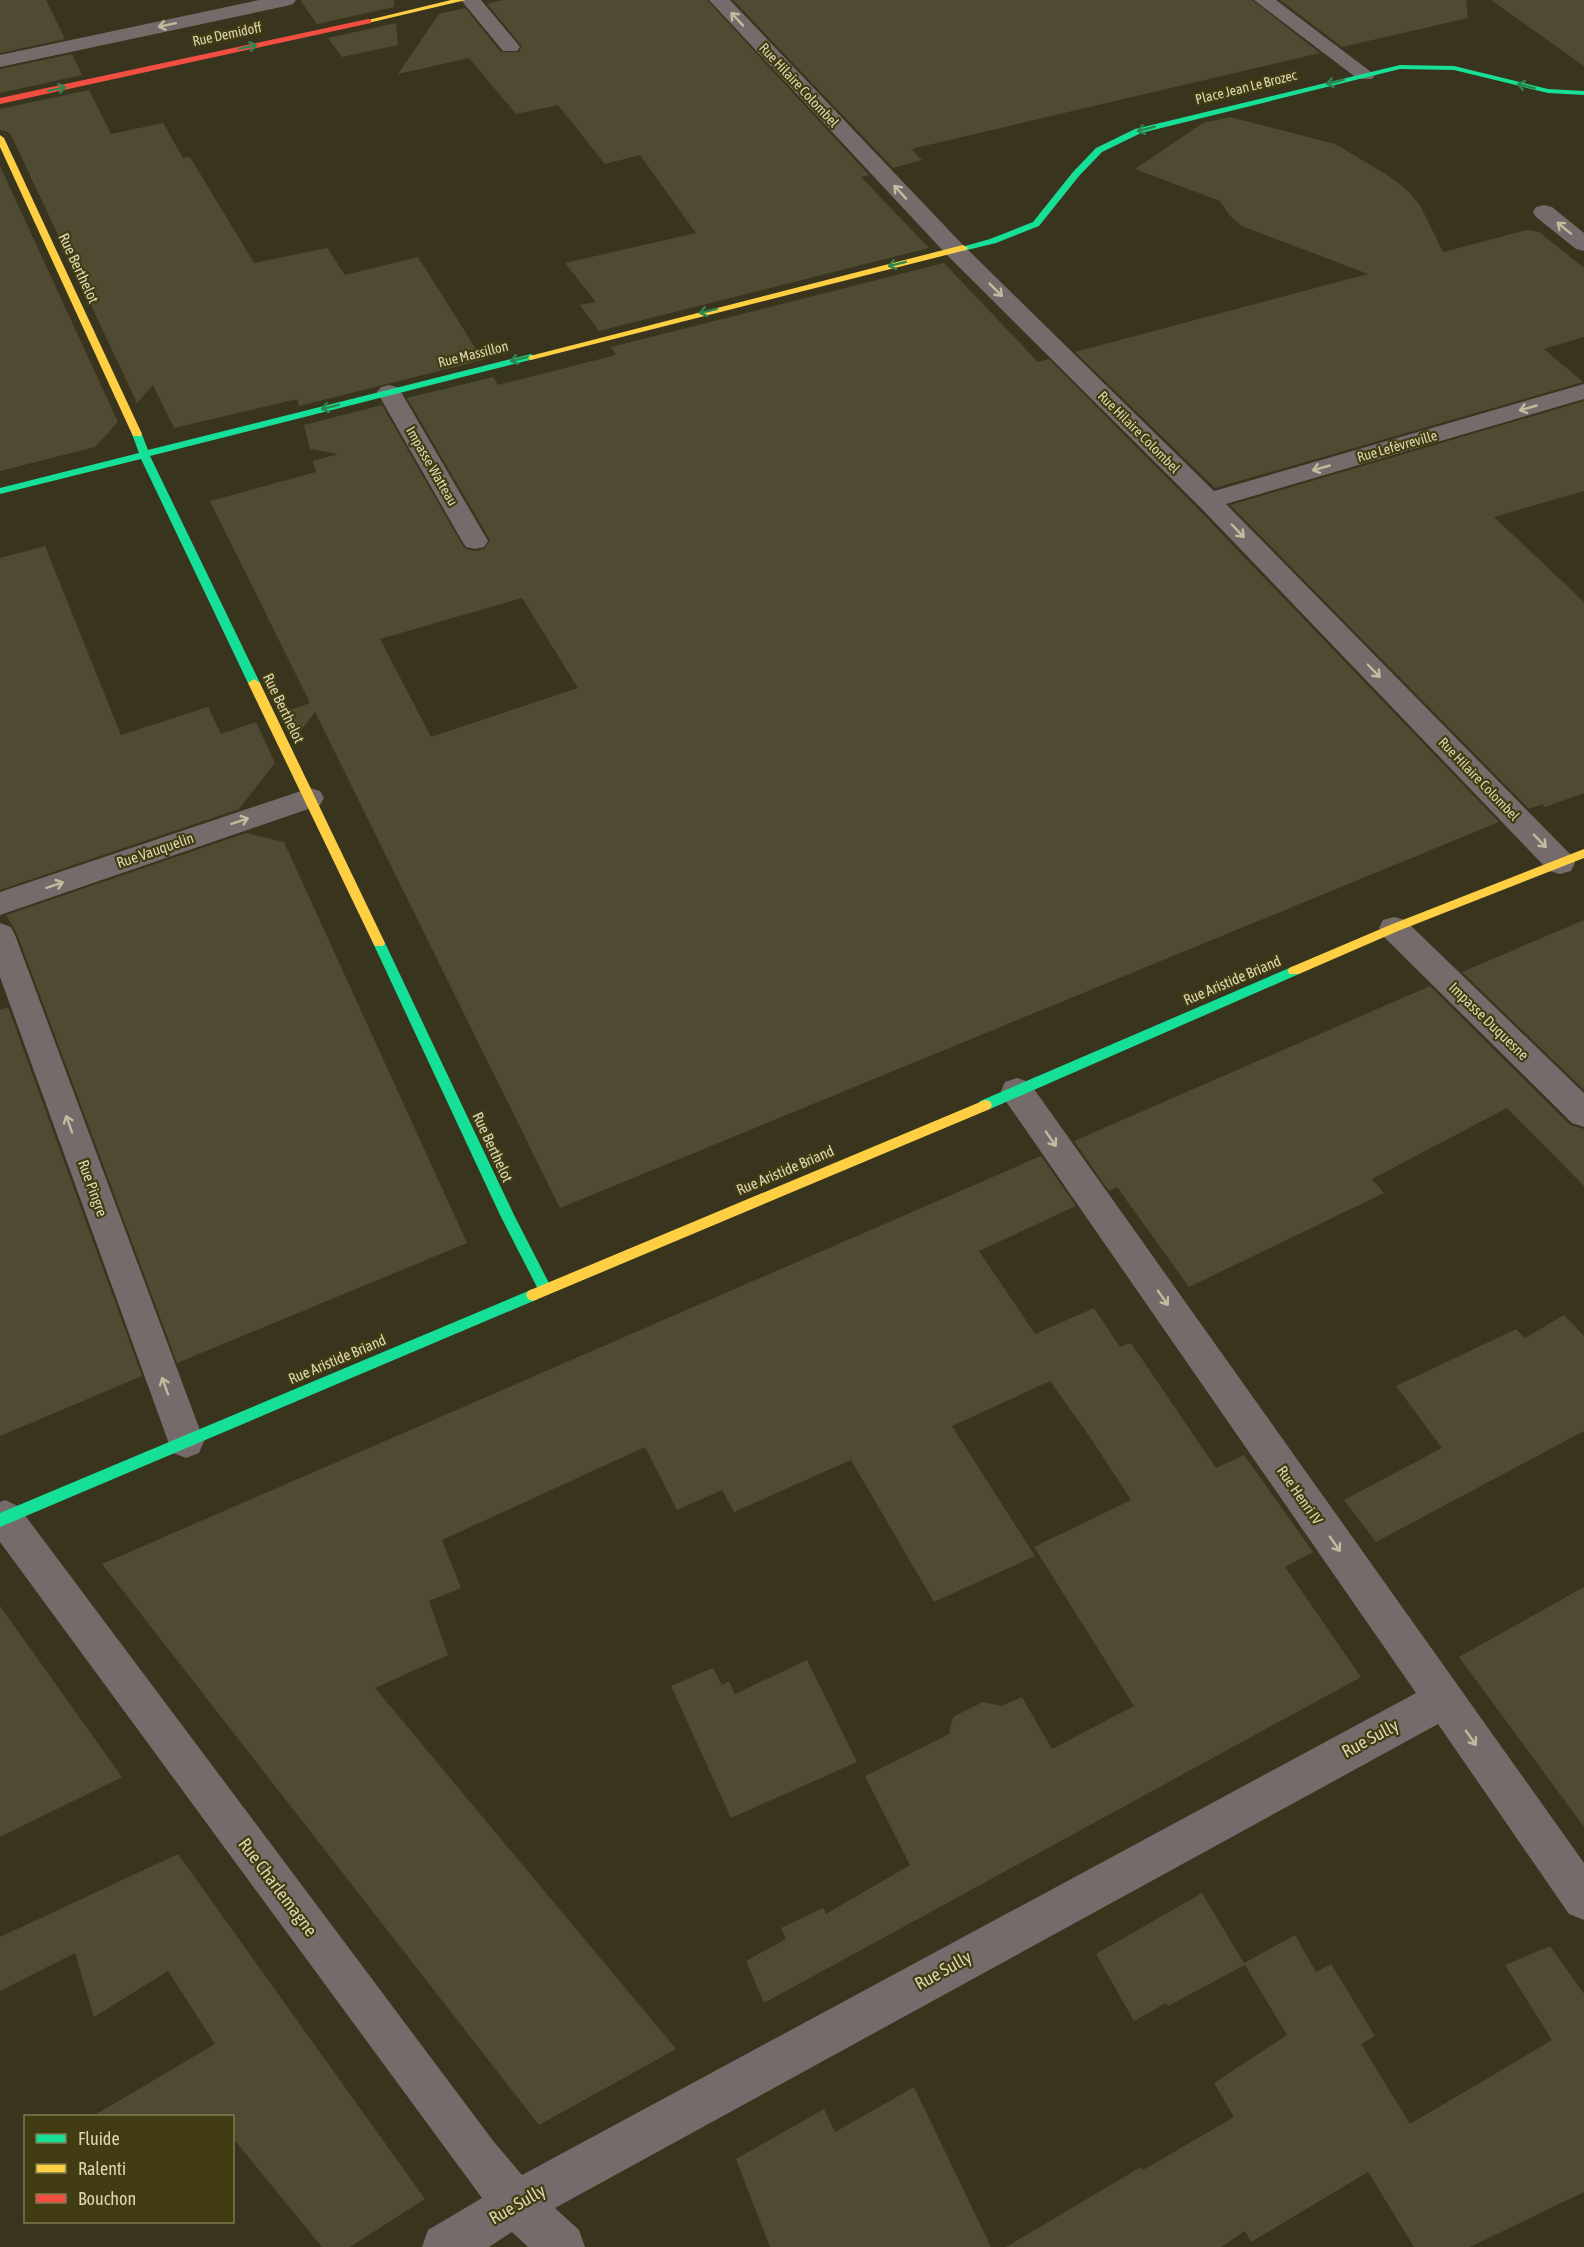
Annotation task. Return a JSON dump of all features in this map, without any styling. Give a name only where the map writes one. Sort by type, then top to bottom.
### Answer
[{"type":"street","points":[[0,61],[286,0]]},
{"type":"street","name":"Rue Demidoff","points":[[0,101],[462,0]]},
{"type":"street","points":[[471,0],[517,45],[491,51]]},
{"type":"street","name":"Rue Hilaire Colombel","points":[[719,0],[954,249],[1572,858]]},
{"type":"street","points":[[1264,0],[1365,75]]},
{"type":"street","name":"Place Jean Le Brozec","points":[[954,249],[993,241],[1036,224],[1076,174],[1099,150],[1138,131],[1400,67],[1454,68],[1548,91],[1584,93]]},
{"type":"street","name":"Rue Berthelot","points":[[0,138],[146,453],[157,483],[310,798],[502,1206],[544,1289]]},
{"type":"street","points":[[1544,212],[1584,244]]},
{"type":"street","name":"Rue Massillon","points":[[0,491],[954,249]]},
{"type":"street","name":"Rue Lefèvreville","points":[[1209,501],[1584,391]]},
{"type":"street","name":"Impasse Watteau","points":[[389,392],[475,541]]},
{"type":"street","name":"Rue Vauquelin","points":[[0,903],[310,798]]},
{"type":"street","name":"Rue Aristide Briand","points":[[2,1519],[1017,1091],[1394,928],[1572,858]]},
{"type":"street","name":"Impasse Duquesne","points":[[1394,928],[1584,1114]]},
{"type":"street","name":"Rue Pingre","points":[[0,935],[186,1441]]},
{"type":"street","name":"Rue Henri IV","points":[[1017,1091],[1584,1899]]},
{"type":"street","name":"Rue Charlemagne","points":[[2,1519],[478,2158],[516,2204],[562,2247]]},
{"type":"street","name":"Rue Sully","points":[[445,2247],[516,2204],[1444,1699]]},
{"type":"building","points":[[0,0],[46,0],[65,39],[0,53]]},
{"type":"building","points":[[300,0],[394,0],[394,7],[317,24]]},
{"type":"building","points":[[503,0],[707,0],[869,175],[861,177],[929,248],[599,331],[580,305],[596,302],[565,263],[696,233],[640,155],[605,164],[558,105],[516,114],[469,58],[398,74],[439,14],[465,8],[501,52],[519,52],[522,46],[487,4]]},
{"type":"building","points":[[733,0],[1252,0],[1320,53],[911,149],[922,160],[893,168]]},
{"type":"building","points":[[1280,0],[1466,0],[1468,18],[1342,47]]},
{"type":"building","points":[[1491,0],[1584,0],[1584,66]]},
{"type":"building","points":[[396,23],[398,45],[342,57],[328,38]]},
{"type":"building","points":[[72,54],[82,75],[0,93],[0,69]]},
{"type":"building","points":[[89,90],[111,134],[163,123],[183,158],[190,157],[254,263],[327,248],[345,275],[418,257],[483,360],[299,406],[297,399],[174,428],[153,385],[137,403],[12,137],[8,132],[0,130],[0,109]]},
{"type":"building","points":[[1230,117],[1335,144],[1384,173],[1405,188],[1420,205],[1443,252],[1527,230],[1539,232],[1584,268],[1584,337],[1544,349],[1583,382],[1215,488],[1075,352],[1368,274],[1242,226],[1230,216],[1220,201],[1135,169],[1203,123]]},
{"type":"building","points":[[0,166],[118,422],[95,447],[0,471]]},
{"type":"building","points":[[944,263],[1038,362],[1049,359],[1198,509],[1499,822],[560,1208],[315,712],[296,737],[284,712],[310,703],[210,501],[316,472],[313,461],[338,454],[310,449],[304,425],[382,405],[464,548],[475,551],[484,549],[490,540],[407,398],[493,377],[498,385],[616,355],[611,347]],"holes":[[[522,598],[578,688],[431,737],[380,639]]]},
{"type":"building","points":[[1584,401],[1584,491],[1494,517],[1584,602],[1584,793],[1545,807],[1542,804],[1529,809],[1230,505]]},
{"type":"building","points":[[45,546],[121,735],[208,707],[221,734],[256,722],[275,763],[239,809],[0,890],[0,558]]},
{"type":"building","points":[[246,833],[284,842],[467,1243],[177,1363],[17,934],[6,915]]},
{"type":"building","points":[[1584,920],[1584,1090],[1462,972]]},
{"type":"building","points":[[1430,986],[1570,1125],[1584,1129],[1584,1186],[1507,1108],[1372,1179],[1384,1193],[1189,1287],[1117,1187],[1109,1191],[1074,1141]]},
{"type":"building","points":[[8,1007],[142,1376],[0,1436],[0,1010]]},
{"type":"building","points":[[1041,1156],[1076,1206],[979,1251],[1035,1334],[1094,1308],[1120,1347],[1131,1343],[1216,1468],[1244,1455],[1313,1552],[1285,1567],[1361,1677],[764,2003],[746,1961],[786,1939],[781,1928],[823,1908],[826,1914],[910,1865],[865,1776],[949,1734],[953,1717],[983,1702],[1002,1706],[1022,1697],[1052,1749],[1134,1706],[1034,1547],[1131,1500],[1092,1440],[1050,1381],[952,1426],[1035,1556],[934,1602],[851,1460],[734,1512],[722,1490],[677,1510],[645,1447],[442,1540],[461,1588],[429,1601],[448,1655],[375,1688],[676,2049],[539,2125],[102,1564]]},
{"type":"building","points":[[1564,1315],[1584,1336],[1584,1431],[1376,1542],[1344,1500],[1442,1448],[1396,1386],[1516,1329],[1525,1338]]},
{"type":"building","points":[[1584,1587],[1584,1827],[1459,1657]]},
{"type":"building","points":[[0,1606],[122,1777],[0,1837]]},
{"type":"building","points":[[807,1660],[857,1762],[731,1818],[671,1686],[713,1668],[722,1685],[729,1681],[735,1694]]},
{"type":"building","points":[[178,1854],[425,2199],[350,2247],[322,2247],[234,2139],[234,2115],[95,2115],[215,2044],[168,1971],[94,2017],[75,1953],[0,1991],[0,1937]]},
{"type":"building","points":[[1202,1893],[1244,1963],[1295,1935],[1316,1972],[1331,1964],[1375,2036],[1361,2044],[1410,2124],[1552,2040],[1505,1965],[1550,1946],[1584,1994],[1584,2192],[1470,2247],[1414,2247],[1368,2172],[1251,2242],[1245,2231],[1221,2247],[1006,2247],[1141,2167],[1143,2170],[1234,2117],[1214,2083],[1287,2035],[1245,1965],[1168,2006],[1166,2003],[1134,2021],[1096,1954]]},
{"type":"building","points":[[914,2087],[991,2247],[770,2247],[736,2159],[824,2109],[835,2132]]},
{"type":"traffic: fast","points":[[963,248],[993,241],[1036,224],[1076,174],[1099,150],[1138,131],[1400,67],[1454,68],[1548,91],[1584,93]]},
{"type":"traffic: fast","points":[[0,491],[531,357]]},
{"type":"traffic: fast","points":[[137,434],[152,474],[254,683]]},
{"type":"traffic: fast","points":[[379,943],[508,1217],[545,1289]]},
{"type":"traffic: fast","points":[[985,1105],[1294,971]]},
{"type":"traffic: fast","points":[[0,1520],[533,1295]]},
{"type":"traffic: slow","points":[[368,21],[462,0]]},
{"type":"traffic: slow","points":[[0,138],[137,434]]},
{"type":"traffic: slow","points":[[531,357],[963,248]]},
{"type":"traffic: slow","points":[[254,683],[379,943]]},
{"type":"traffic: slow","points":[[1294,971],[1394,928],[1584,853]]},
{"type":"traffic: slow","points":[[533,1295],[985,1105]]},
{"type":"traffic: jam","points":[[0,101],[368,21]]}]
